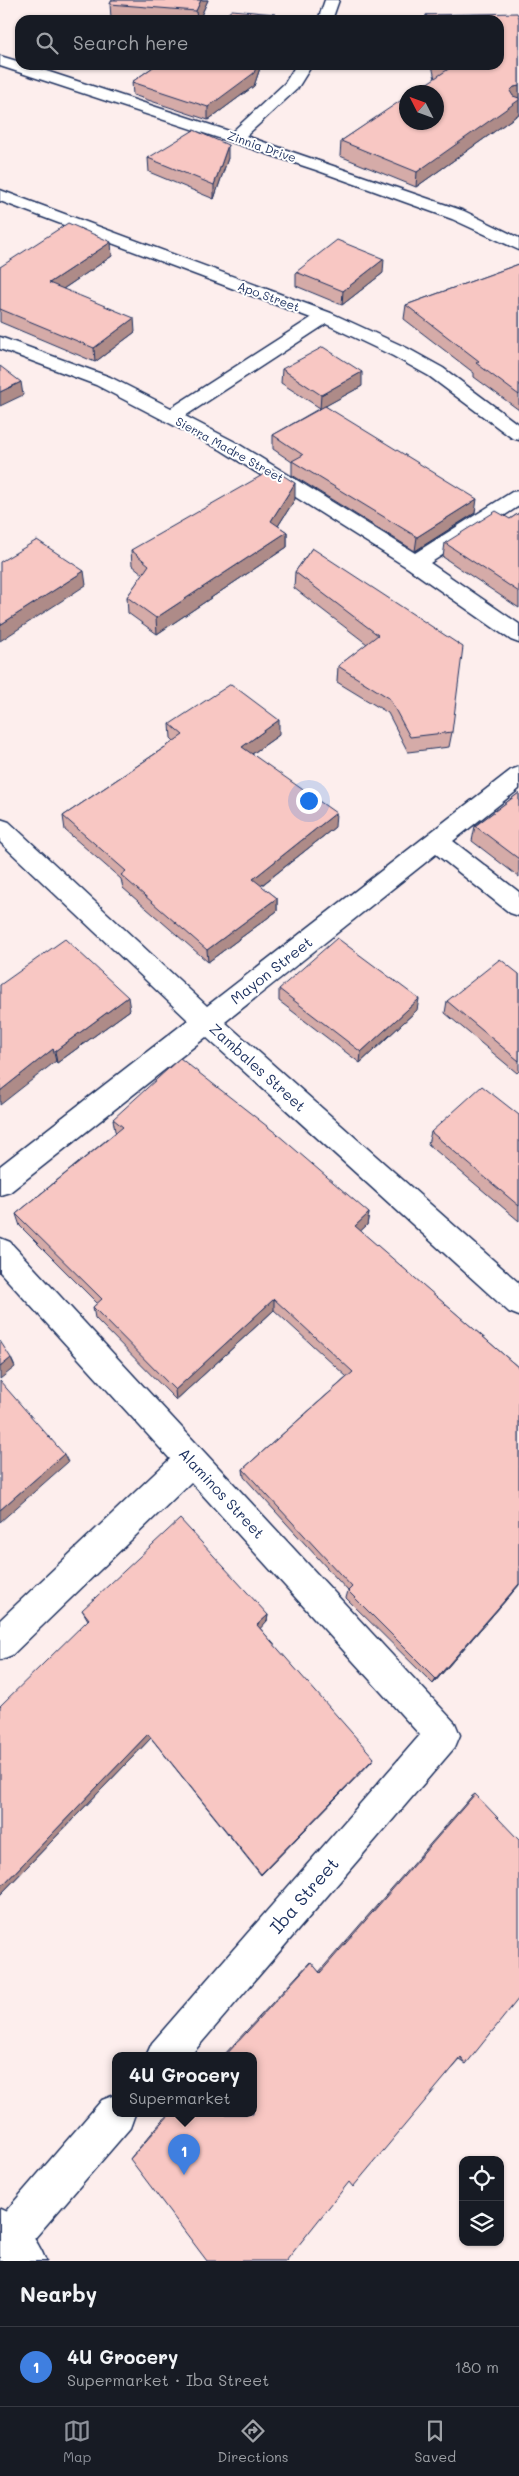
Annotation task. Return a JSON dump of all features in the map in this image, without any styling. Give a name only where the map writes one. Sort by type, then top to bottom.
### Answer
[{"type":"street","points":[[327,15],[332,0]]},
{"type":"street","name":"Zinnia Drive","points":[[0,61],[15,66]]},
{"type":"street","name":"Zinnia Drive","points":[[29,70],[236,137],[458,215],[519,245]]},
{"type":"street","points":[[48,76],[56,70]]},
{"type":"street","points":[[236,137],[291,86],[301,70]]},
{"type":"street","name":"Apo Street","points":[[0,196],[325,317],[400,352],[436,372],[519,434]]},
{"type":"street","points":[[172,416],[325,317]]},
{"type":"street","name":"Sierra Madre Street","points":[[0,343],[103,381],[228,446],[303,491],[415,563],[519,635]]},
{"type":"street","points":[[415,563],[519,497]]},
{"type":"street","name":"Mayon Street","points":[[0,1183],[519,776]]},
{"type":"street","name":"Zambales Street","points":[[0,828],[206,1021],[519,1302]]},
{"type":"street","points":[[436,841],[519,906]]},
{"type":"street","name":"Alaminos Street","points":[[0,1252],[443,1735]]},
{"type":"street","points":[[0,1643],[192,1460]]},
{"type":"street","name":"Iba Street","points":[[168,2052],[443,1735]]},
{"type":"street","points":[[11,2243],[114,2117]]},
{"type":"building","points":[[112,0],[201,0],[196,11],[110,4]]},
{"type":"building","points":[[232,10],[275,14],[275,15],[226,15]]},
{"type":"building","points":[[517,13],[519,18],[519,86],[514,87],[510,91],[519,100],[417,172],[341,141],[399,102],[399,130],[444,130],[444,85],[424,85],[447,70],[504,70],[504,15],[426,15]]},
{"type":"building","points":[[149,70],[255,70],[254,73],[208,107],[132,82]]},
{"type":"building","points":[[194,130],[228,145],[214,185],[148,158]]},
{"type":"building","points":[[68,223],[111,242],[49,283],[134,318],[94,348],[0,309],[0,267]]},
{"type":"building","points":[[337,240],[384,259],[343,291],[296,272]]},
{"type":"building","points":[[519,264],[519,395],[476,363],[479,361],[406,305]]},
{"type":"building","points":[[323,347],[362,372],[321,395],[282,369]]},
{"type":"building","points":[[0,366],[21,382],[0,392]]},
{"type":"building","points":[[325,406],[477,499],[417,537],[292,461],[303,455],[273,435]]},
{"type":"building","points":[[273,469],[295,483],[271,521],[287,532],[156,618],[127,597],[149,565],[131,550]]},
{"type":"building","points":[[496,511],[510,519],[519,513],[519,592],[445,543]]},
{"type":"building","points":[[37,540],[84,571],[0,625],[0,562]]},
{"type":"building","points":[[312,548],[463,647],[452,732],[410,737],[389,698],[338,666],[378,635],[295,572]]},
{"type":"building","points":[[231,684],[279,720],[242,747],[336,813],[253,879],[277,898],[207,950],[121,875],[126,871],[63,816],[183,735],[170,724]]},
{"type":"building","points":[[519,793],[519,859],[475,826]]},
{"type":"building","points":[[337,938],[419,999],[361,1052],[279,989]]},
{"type":"building","points":[[65,939],[128,997],[55,1051],[53,1049],[0,1091],[0,985]]},
{"type":"building","points":[[500,959],[519,974],[519,1061],[447,1001]]},
{"type":"building","points":[[180,1058],[277,1134],[369,1213],[355,1226],[519,1368],[519,1584],[436,1679],[348,1591],[352,1587],[243,1469],[353,1372],[274,1299],[175,1390],[93,1307],[102,1299],[16,1214],[123,1127],[113,1119]]},
{"type":"building","points":[[482,1086],[519,1115],[519,1206],[431,1132]]},
{"type":"building","points":[[0,1341],[11,1358],[0,1367]]},
{"type":"building","points":[[0,1381],[64,1454],[0,1510]]},
{"type":"building","points":[[180,1519],[268,1615],[257,1625],[374,1758],[261,1874],[148,1734],[0,1888],[0,1706],[89,1619],[82,1610]]},
{"type":"building","points":[[475,1794],[519,1840],[519,1998],[466,2064],[461,2058],[353,2187],[349,2182],[286,2261],[207,2261],[130,2159],[167,2117],[257,2117],[257,2052],[229,2052],[311,1962],[320,1973]]},
{"type":"place","name":"4U Grocery","points":[[184,2175]]}]
